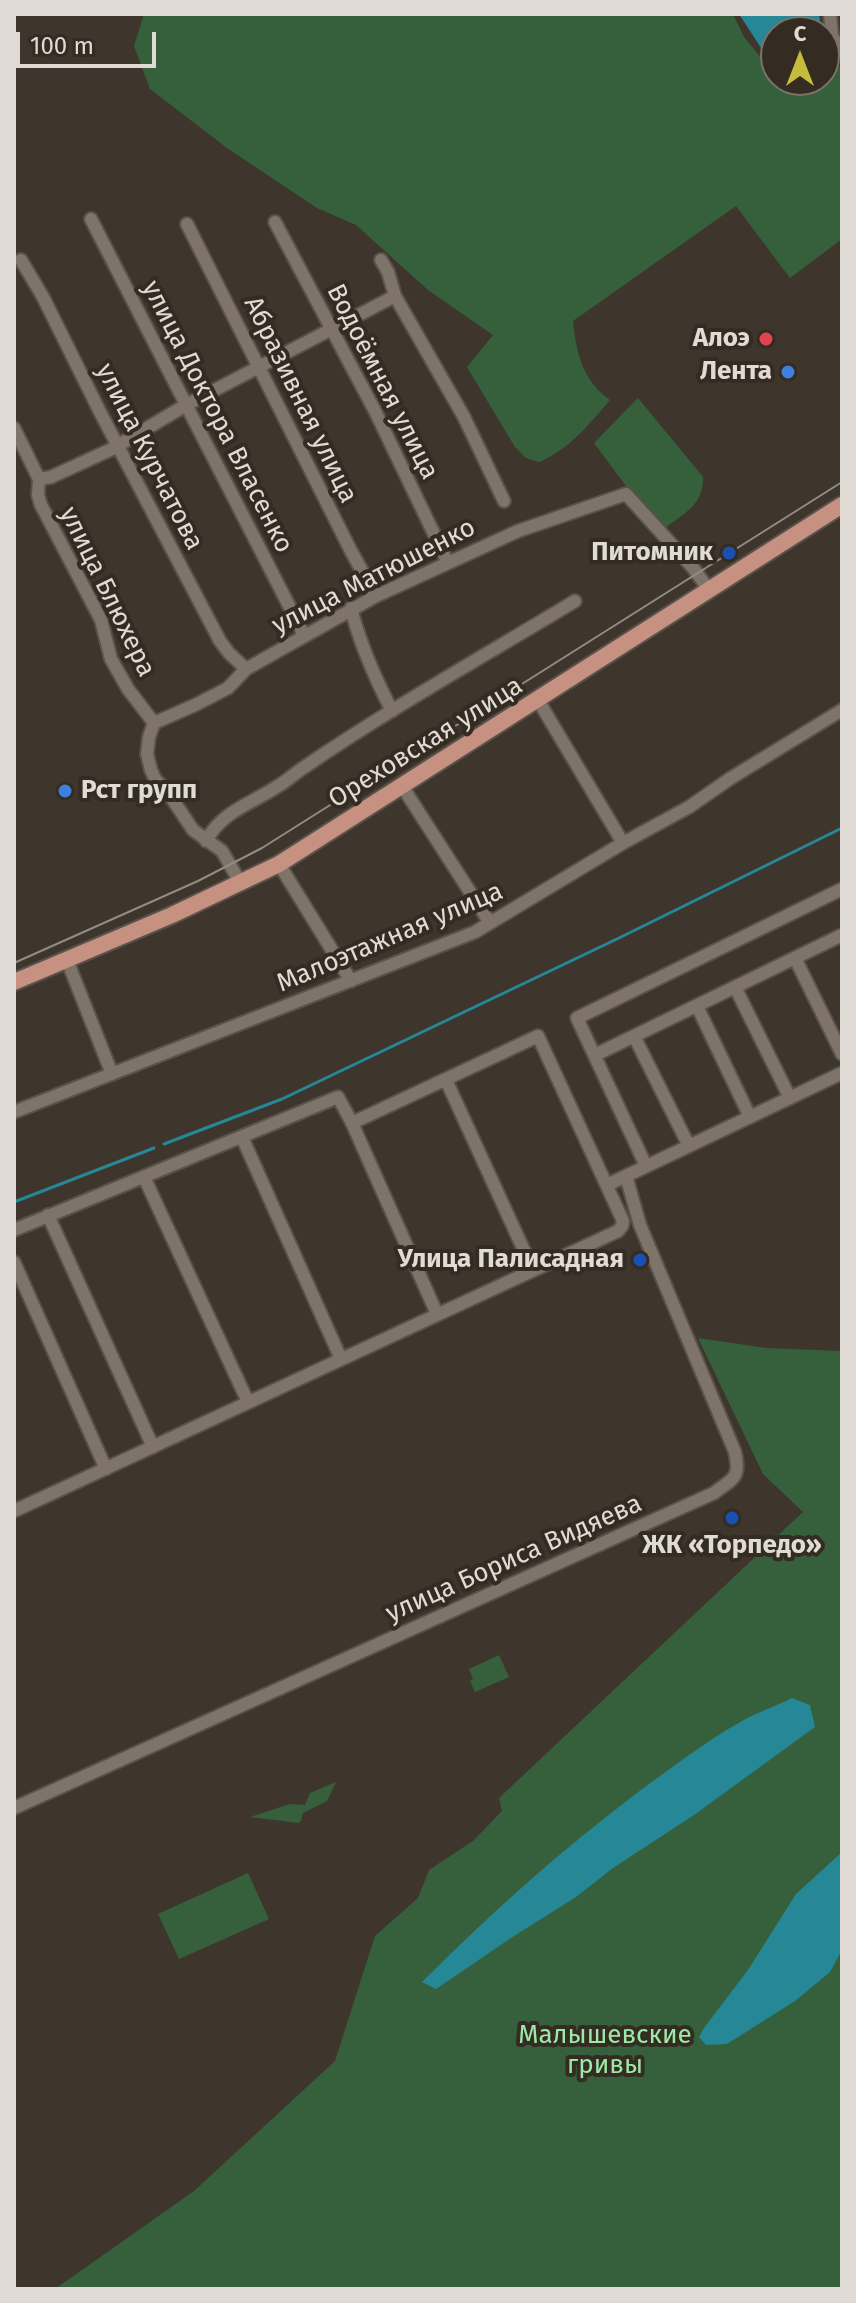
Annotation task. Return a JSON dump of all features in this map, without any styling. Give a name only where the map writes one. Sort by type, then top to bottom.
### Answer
[{"type":"main road","name":"Ореховская улица","points":[[14,982],[172,915],[279,864],[842,505]]},
{"type":"street","points":[[830,14],[832,36],[842,51]]},
{"type":"street","name":"улица Доктора Власенко","points":[[91,219],[304,635]]},
{"type":"street","name":"Водоёмная улица","points":[[275,222],[332,328],[448,563]]},
{"type":"street","name":"Абразивная улица","points":[[187,224],[376,596]]},
{"type":"street","name":"улица Курчатова","points":[[21,260],[220,641],[246,669]]},
{"type":"street","points":[[381,260],[395,296],[464,417],[504,501]]},
{"type":"street","points":[[39,479],[51,477],[118,446],[128,437],[186,405],[395,296]]},
{"type":"street","name":"улица Блюхера","points":[[14,428],[39,479],[41,505],[101,620],[111,659],[128,689],[154,723]]},
{"type":"street","name":"улица Матюшенко","points":[[154,723],[228,688],[246,669],[351,608],[542,521],[626,494],[709,590]]},
{"type":"street","points":[[206,841],[214,826],[224,817],[575,601]]},
{"type":"street","points":[[351,608],[371,669],[392,711]]},
{"type":"street","points":[[538,700],[623,843]]},
{"type":"street","name":"Малоэтажная улица","points":[[14,1112],[475,932],[689,807],[842,710]]},
{"type":"street","points":[[154,723],[147,754],[151,770],[193,830],[222,851],[240,882]]},
{"type":"street","points":[[402,786],[490,923]]},
{"type":"street","points":[[279,864],[351,981]]},
{"type":"street","points":[[646,1166],[577,1018],[842,889]]},
{"type":"street","points":[[595,1055],[795,958],[840,940]]},
{"type":"street","points":[[795,958],[842,1054]]},
{"type":"street","points":[[67,960],[112,1074]]},
{"type":"street","points":[[735,987],[790,1098]]},
{"type":"street","points":[[697,1006],[750,1117]]},
{"type":"street","points":[[14,1511],[618,1231],[622,1226],[623,1221],[538,1036],[352,1123]]},
{"type":"street","points":[[634,1036],[689,1146]]},
{"type":"street","points":[[607,1185],[842,1073]]},
{"type":"street","points":[[446,1080],[533,1270]]},
{"type":"street","points":[[14,1230],[338,1097],[437,1314]]},
{"type":"street","points":[[242,1137],[341,1359]]},
{"type":"street","name":"улица Бориса Видяева","points":[[14,1808],[714,1493],[736,1476],[735,1452],[640,1225],[626,1176]]},
{"type":"street","points":[[144,1177],[248,1402]]},
{"type":"street","points":[[48,1215],[153,1447]]},
{"type":"street","points":[[14,1262],[106,1469]]},
{"type":"green space","points":[[144,14],[733,14],[744,37],[760,56],[760,96],[840,96],[842,66],[842,239],[790,278],[736,206],[573,321],[582,365],[593,384],[610,400],[578,436],[539,462],[526,458],[515,447],[467,367],[493,335],[428,290],[356,225],[317,208],[227,148],[150,89],[134,46]]},
{"type":"green space","points":[[638,398],[703,477],[696,502],[664,529],[629,490],[594,443]]},
{"type":"green space","name":"Малышевские гривы","points":[[698,1338],[766,1348],[842,1351],[842,2289],[55,2289],[194,2191],[335,2061],[375,1936],[418,1898],[429,1870],[473,1841],[502,1811],[499,1798],[803,1512],[763,1474]]},
{"type":"green space","points":[[499,1655],[509,1677],[475,1692],[469,1669]]},
{"type":"green space","points":[[336,1782],[327,1801],[303,1813],[299,1823],[250,1817],[290,1804],[305,1805],[310,1793]]},
{"type":"green space","points":[[248,1873],[269,1919],[179,1959],[158,1914]]},
{"type":"water","points":[[739,14],[819,14],[760,16],[760,46]]},
{"type":"water","points":[[792,1698],[810,1705],[815,1727],[576,1897],[436,1989],[422,1982],[526,1884],[637,1793],[728,1729]]},
{"type":"water","points":[[842,1852],[842,1950],[830,1972],[795,2001],[727,2044],[706,2045],[699,2037],[704,2028],[748,1970],[796,1894]]},
{"type":"waterway","points":[[164,1144],[282,1099],[842,828]]},
{"type":"waterway","points":[[14,1202],[154,1148]]},
{"type":"tram line","points":[[14,963],[198,881],[262,848],[842,482]]},
{"type":"place","name":"Алоэ","points":[[766,339]]},
{"type":"place","name":"Лента","points":[[788,372]]},
{"type":"place","name":"Питомник","points":[[729,553]]},
{"type":"place","name":"Рст групп","points":[[65,791]]},
{"type":"place","name":"Улица Палисадная","points":[[640,1260]]},
{"type":"place","name":"ЖК «Торпедо»","points":[[732,1518]]}]
